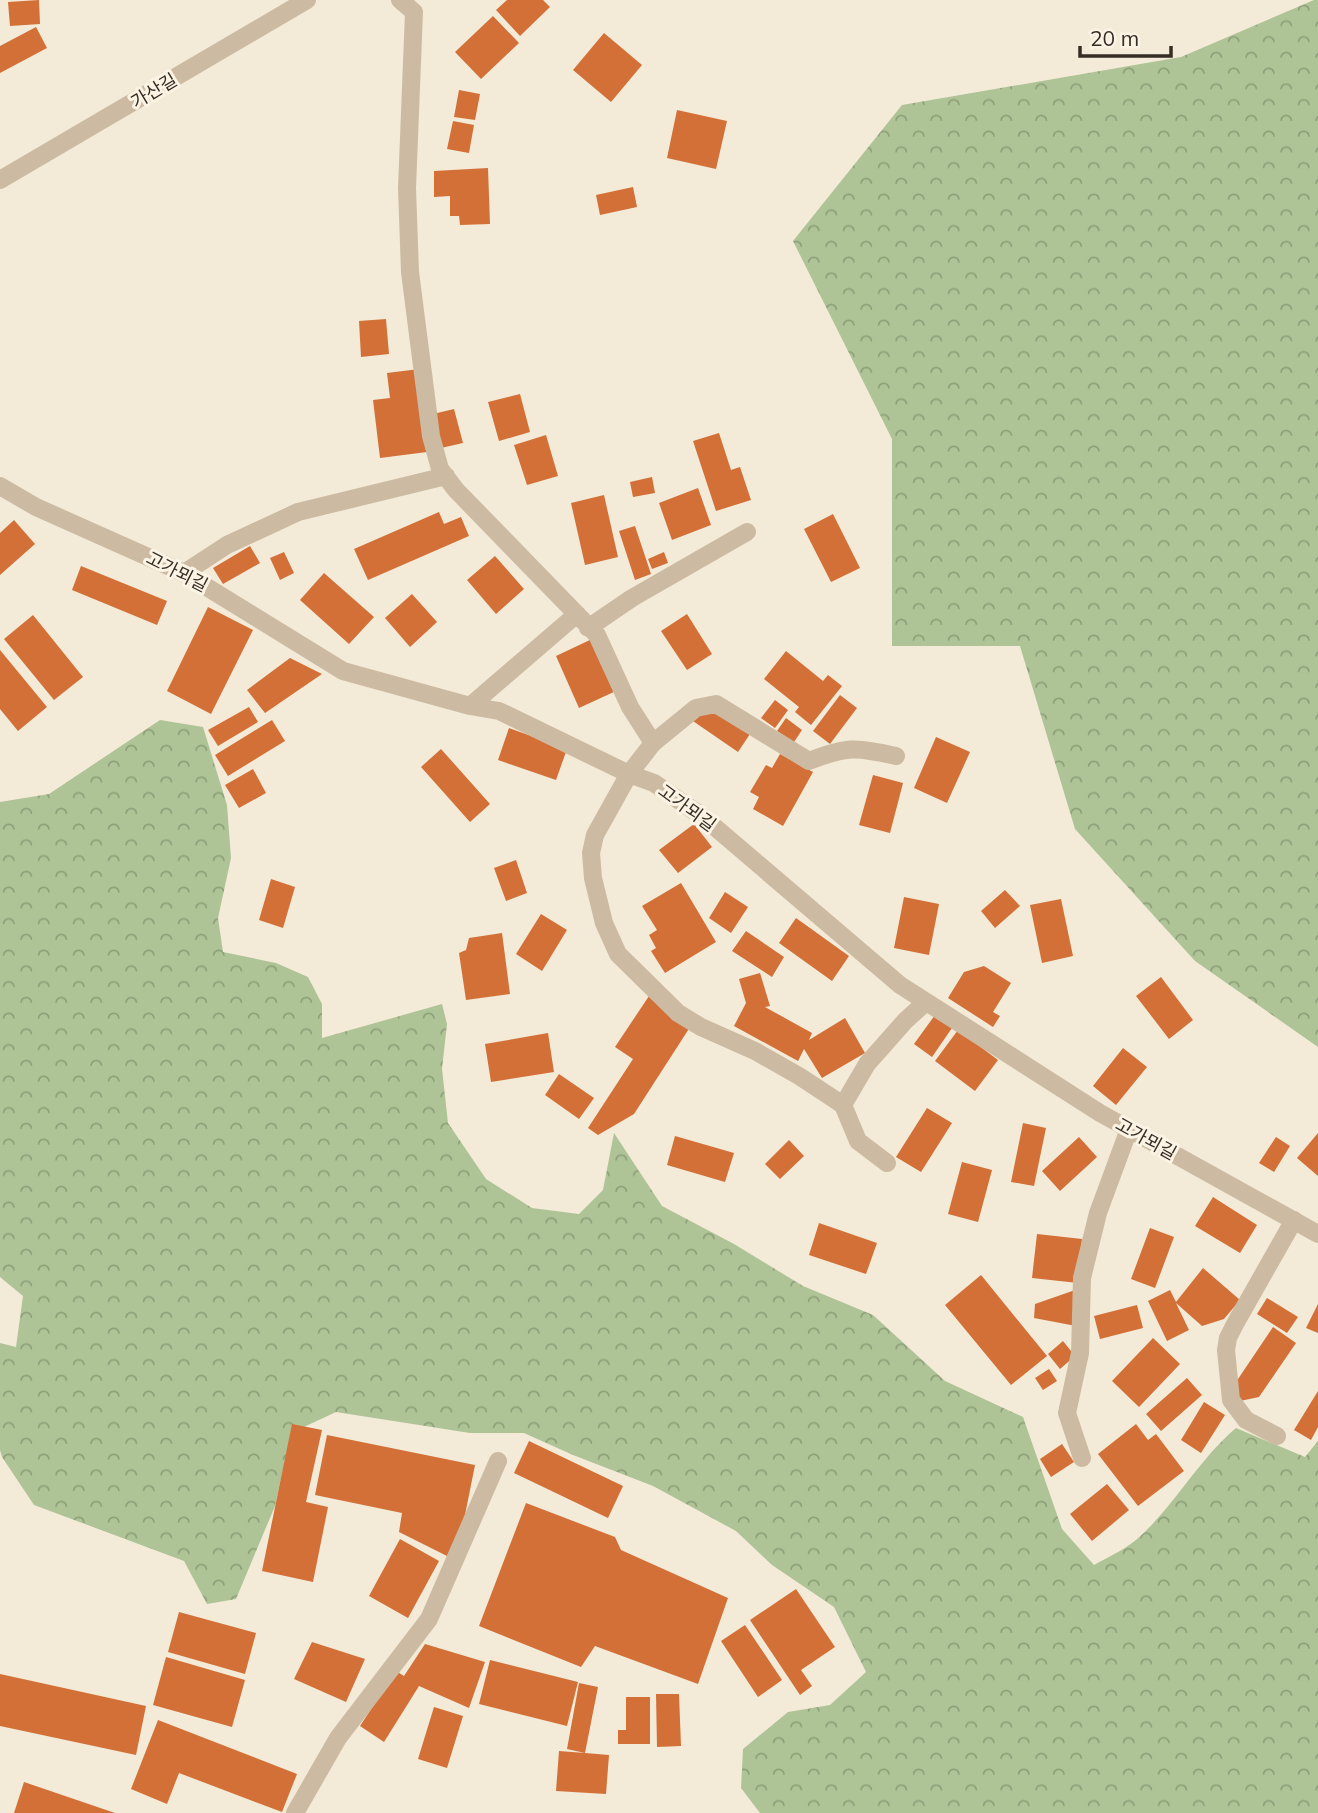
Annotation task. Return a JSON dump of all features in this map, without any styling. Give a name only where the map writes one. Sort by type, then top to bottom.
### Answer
[{"type":"street","name":"가산길","points":[[0,180],[307,0]]},
{"type":"street","points":[[400,0],[414,12],[407,188],[410,272],[431,436],[440,469],[456,490],[597,635],[631,707],[653,743]]},
{"type":"street","points":[[184,573],[227,545],[298,512],[446,476]]},
{"type":"street","name":"고가뫼길","points":[[0,486],[36,506],[184,573],[343,671],[470,706],[499,711],[629,774],[654,783],[703,817],[900,985],[1100,1113],[1318,1234]]},
{"type":"street","points":[[470,706],[583,621],[643,591],[747,532]]},
{"type":"street","points":[[887,1163],[858,1141],[844,1105],[755,1051],[701,1027],[678,1013],[618,954],[604,923],[593,878],[591,853],[595,835],[629,774],[653,743],[696,708],[716,704],[810,761],[839,749],[868,750],[897,756]]},
{"type":"street","points":[[844,1105],[867,1064],[905,1021],[926,1002]]},
{"type":"street","points":[[1082,1458],[1067,1413],[1080,1353],[1082,1278],[1095,1221],[1129,1129]]},
{"type":"street","points":[[1277,1436],[1246,1420],[1231,1400],[1226,1350],[1232,1331],[1294,1220]]},
{"type":"street","points":[[295,1813],[338,1738],[429,1619],[498,1461]]},
{"type":"green space","points":[[1318,0],[1318,1047],[1195,961],[1075,829],[1020,646],[892,646],[892,439],[793,241],[902,105],[1181,57]]},
{"type":"green space","points":[[160,720],[203,727],[227,805],[231,858],[218,918],[223,952],[276,963],[308,977],[322,1004],[322,1038],[442,1004],[447,1024],[442,1069],[448,1123],[486,1179],[532,1208],[579,1214],[603,1190],[614,1133],[662,1206],[734,1244],[803,1286],[873,1315],[945,1381],[1023,1417],[1062,1529],[1094,1565],[1131,1544],[1150,1527],[1210,1454],[1236,1428],[1305,1457],[1318,1441],[1318,1813],[760,1813],[741,1788],[743,1749],[788,1712],[830,1705],[866,1672],[834,1607],[772,1565],[736,1531],[653,1486],[524,1433],[470,1433],[336,1412],[291,1433],[275,1506],[236,1599],[207,1604],[184,1561],[34,1505],[0,1450],[0,1343],[16,1347],[23,1296],[0,1277],[0,802],[49,794]]},
{"type":"building","points":[[39,0],[40,24],[10,26],[8,2]]},
{"type":"building","points":[[507,0],[543,0],[550,7],[520,36],[496,10]]},
{"type":"building","points":[[493,16],[519,43],[481,79],[455,52]]},
{"type":"building","points":[[36,27],[47,48],[0,73],[0,46]]},
{"type":"building","points":[[604,33],[642,65],[611,102],[573,70]]},
{"type":"building","points":[[459,90],[480,94],[475,120],[454,117]]},
{"type":"building","points":[[677,110],[727,121],[716,169],[667,158]]},
{"type":"building","points":[[453,121],[474,125],[469,153],[447,149]]},
{"type":"building","points":[[488,168],[490,224],[460,225],[459,216],[450,216],[450,196],[434,197],[434,171]]},
{"type":"building","points":[[633,187],[637,207],[600,215],[596,195]]},
{"type":"building","points":[[386,319],[389,354],[361,357],[359,321]]},
{"type":"building","points":[[419,369],[427,452],[380,458],[373,400],[390,398],[387,373]]},
{"type":"building","points":[[520,394],[530,432],[499,441],[488,402]]},
{"type":"building","points":[[454,409],[463,443],[441,448],[433,414]]},
{"type":"building","points":[[719,433],[731,470],[740,467],[751,500],[716,511],[693,441]]},
{"type":"building","points":[[546,435],[558,476],[527,485],[514,445]]},
{"type":"building","points":[[652,477],[655,493],[633,497],[630,482]]},
{"type":"building","points":[[698,488],[711,525],[672,540],[659,503]]},
{"type":"building","points":[[604,495],[618,557],[585,565],[571,503]]},
{"type":"building","points":[[439,512],[444,524],[461,517],[469,536],[368,580],[354,549]]},
{"type":"building","points":[[833,514],[860,568],[831,582],[804,529]]},
{"type":"building","points":[[14,520],[35,544],[0,575],[0,533]]},
{"type":"building","points":[[635,526],[651,574],[635,580],[619,531]]},
{"type":"building","points":[[250,546],[260,563],[223,584],[213,568]]},
{"type":"building","points":[[284,552],[294,573],[280,580],[270,558]]},
{"type":"building","points":[[664,552],[668,563],[652,569],[648,559]]},
{"type":"building","points":[[495,556],[524,589],[496,614],[467,580]]},
{"type":"building","points":[[81,566],[167,601],[157,625],[72,590]]},
{"type":"building","points":[[324,573],[374,617],[349,644],[300,600]]},
{"type":"building","points":[[412,594],[437,622],[410,647],[385,618]]},
{"type":"building","points":[[208,607],[253,630],[211,714],[167,691]]},
{"type":"building","points":[[687,614],[712,654],[687,670],[661,631]]},
{"type":"building","points":[[33,615],[83,677],[54,700],[4,639]]},
{"type":"building","points":[[592,639],[616,691],[579,708],[556,656]]},
{"type":"building","points":[[0,650],[47,707],[18,731],[0,709]]},
{"type":"building","points":[[786,651],[823,681],[828,675],[842,686],[811,725],[795,712],[799,707],[764,679]]},
{"type":"building","points":[[290,658],[322,674],[265,713],[247,690]]},
{"type":"building","points":[[840,695],[857,708],[830,744],[813,731]]},
{"type":"building","points":[[775,700],[788,710],[775,728],[761,718]]},
{"type":"building","points":[[249,707],[258,722],[218,746],[208,730]]},
{"type":"building","points":[[716,710],[750,734],[738,752],[690,719]]},
{"type":"building","points":[[786,718],[802,730],[794,742],[777,731]]},
{"type":"building","points":[[272,720],[285,741],[228,776],[215,755]]},
{"type":"building","points":[[509,728],[567,749],[556,780],[498,760]]},
{"type":"building","points":[[936,737],[970,752],[947,803],[914,788]]},
{"type":"building","points":[[441,749],[490,804],[470,822],[421,767]]},
{"type":"building","points":[[780,754],[813,772],[783,826],[753,809],[759,797],[750,792],[766,765],[772,768]]},
{"type":"building","points":[[253,769],[266,793],[239,808],[225,785]]},
{"type":"building","points":[[873,775],[903,783],[890,833],[859,825]]},
{"type":"building","points":[[694,824],[712,847],[678,873],[659,850]]},
{"type":"building","points":[[516,860],[527,893],[506,901],[494,868]]},
{"type":"building","points":[[271,879],[295,887],[283,928],[259,920]]},
{"type":"building","points":[[681,883],[716,942],[665,973],[651,951],[656,948],[649,935],[657,930],[642,906]]},
{"type":"building","points":[[1005,890],[1020,906],[995,928],[981,911]]},
{"type":"building","points":[[725,892],[748,907],[731,933],[709,918]]},
{"type":"building","points":[[904,897],[939,904],[929,955],[894,948]]},
{"type":"building","points":[[1061,899],[1073,956],[1042,963],[1030,905]]},
{"type":"building","points":[[541,914],[567,930],[542,971],[516,954]]},
{"type":"building","points":[[796,918],[849,956],[832,981],[779,943]]},
{"type":"building","points":[[746,931],[784,957],[772,977],[732,951]]},
{"type":"building","points":[[502,933],[510,994],[466,1000],[459,953],[466,950],[469,938]]},
{"type":"building","points":[[984,966],[1011,983],[993,1012],[1000,1016],[993,1027],[948,998],[964,972]]},
{"type":"building","points":[[760,973],[770,1006],[765,1007],[812,1033],[809,1040],[845,1018],[865,1053],[822,1078],[804,1049],[798,1061],[734,1026],[746,1003],[739,979]]},
{"type":"building","points":[[1161,977],[1193,1020],[1169,1039],[1136,996]]},
{"type":"building","points":[[649,996],[692,1024],[634,1114],[598,1135],[588,1128],[633,1059],[615,1047]]},
{"type":"building","points":[[935,1015],[952,1028],[932,1057],[914,1044]]},
{"type":"building","points":[[958,1030],[998,1060],[975,1091],[935,1061]]},
{"type":"building","points":[[548,1033],[554,1072],[491,1082],[485,1044]]},
{"type":"building","points":[[1123,1048],[1147,1067],[1116,1105],[1093,1086]]},
{"type":"building","points":[[559,1074],[594,1098],[579,1119],[545,1095]]},
{"type":"building","points":[[927,1108],[952,1123],[921,1172],[896,1157]]},
{"type":"building","points":[[1023,1123],[1046,1128],[1034,1186],[1011,1182]]},
{"type":"building","points":[[1318,1133],[1318,1176],[1297,1158]]},
{"type":"building","points":[[675,1136],[734,1153],[725,1182],[667,1165]]},
{"type":"building","points":[[1079,1137],[1097,1157],[1060,1191],[1042,1171]]},
{"type":"building","points":[[1276,1137],[1290,1146],[1274,1172],[1259,1163]]},
{"type":"building","points":[[789,1140],[804,1156],[780,1179],[765,1164]]},
{"type":"building","points":[[962,1162],[992,1170],[978,1222],[948,1214]]},
{"type":"building","points":[[1213,1197],[1257,1225],[1240,1253],[1195,1226]]},
{"type":"building","points":[[819,1223],[877,1243],[866,1274],[809,1255]]},
{"type":"building","points":[[1150,1228],[1174,1237],[1155,1288],[1131,1279]]},
{"type":"building","points":[[1037,1234],[1082,1239],[1078,1283],[1032,1278]]},
{"type":"building","points":[[1203,1268],[1240,1300],[1224,1319],[1202,1326],[1176,1303],[1189,1330],[1167,1341],[1148,1301],[1170,1290],[1176,1302]]},
{"type":"building","points":[[981,1275],[1047,1356],[1011,1385],[945,1305]]},
{"type":"building","points":[[1078,1289],[1076,1326],[1034,1318],[1035,1304]]},
{"type":"building","points":[[1267,1298],[1298,1317],[1287,1333],[1257,1314]]},
{"type":"building","points":[[1318,1304],[1318,1333],[1306,1328]]},
{"type":"building","points":[[1137,1305],[1143,1328],[1100,1339],[1094,1316]]},
{"type":"building","points":[[1273,1327],[1296,1343],[1259,1397],[1240,1401],[1236,1382]]},
{"type":"building","points":[[1153,1338],[1180,1364],[1139,1407],[1112,1381]]},
{"type":"building","points":[[1063,1341],[1075,1356],[1060,1369],[1048,1354]]},
{"type":"building","points":[[1049,1369],[1057,1381],[1043,1390],[1035,1378]]},
{"type":"building","points":[[1187,1378],[1202,1395],[1161,1431],[1146,1414]]},
{"type":"building","points":[[1318,1391],[1318,1427],[1311,1440],[1294,1430]]},
{"type":"building","points":[[1204,1402],[1225,1415],[1201,1453],[1181,1440]]},
{"type":"building","points":[[292,1424],[322,1430],[306,1502],[328,1507],[313,1582],[262,1571]]},
{"type":"building","points":[[1136,1424],[1148,1440],[1156,1434],[1184,1471],[1138,1506],[1098,1454]]},
{"type":"building","points":[[327,1435],[475,1465],[463,1525],[447,1556],[399,1532],[402,1513],[315,1495]]},
{"type":"building","points":[[529,1441],[623,1486],[608,1518],[514,1473]]},
{"type":"building","points":[[1062,1444],[1074,1462],[1051,1477],[1040,1459]]},
{"type":"building","points":[[1107,1484],[1129,1510],[1092,1541],[1070,1514]]},
{"type":"building","points":[[526,1503],[615,1537],[621,1550],[728,1598],[698,1684],[595,1646],[581,1667],[479,1626]]},
{"type":"building","points":[[400,1539],[439,1561],[408,1618],[369,1596]]},
{"type":"building","points":[[796,1589],[835,1647],[801,1670],[812,1686],[800,1695],[750,1620]]},
{"type":"building","points":[[179,1612],[256,1633],[245,1674],[168,1652]]},
{"type":"building","points":[[745,1625],[782,1680],[758,1697],[721,1641]]},
{"type":"building","points":[[312,1642],[365,1659],[346,1702],[294,1679]]},
{"type":"building","points":[[425,1644],[485,1662],[469,1708],[419,1686],[384,1742],[360,1726],[396,1671],[404,1676]]},
{"type":"building","points":[[166,1657],[245,1680],[232,1727],[153,1705]]},
{"type":"building","points":[[490,1660],[578,1682],[567,1726],[479,1704]]},
{"type":"building","points":[[0,1674],[146,1706],[136,1755],[0,1726]]},
{"type":"building","points":[[579,1683],[598,1687],[585,1753],[567,1749]]},
{"type":"building","points":[[656,1694],[679,1694],[681,1746],[657,1747]]},
{"type":"building","points":[[626,1697],[650,1697],[650,1744],[618,1744],[618,1730],[626,1730]]},
{"type":"building","points":[[434,1707],[463,1716],[447,1768],[418,1759]]},
{"type":"building","points":[[158,1720],[297,1774],[282,1812],[179,1773],[167,1804],[131,1789]]},
{"type":"building","points":[[559,1751],[609,1755],[606,1794],[556,1791]]},
{"type":"building","points":[[24,1782],[115,1813],[14,1813]]}]
